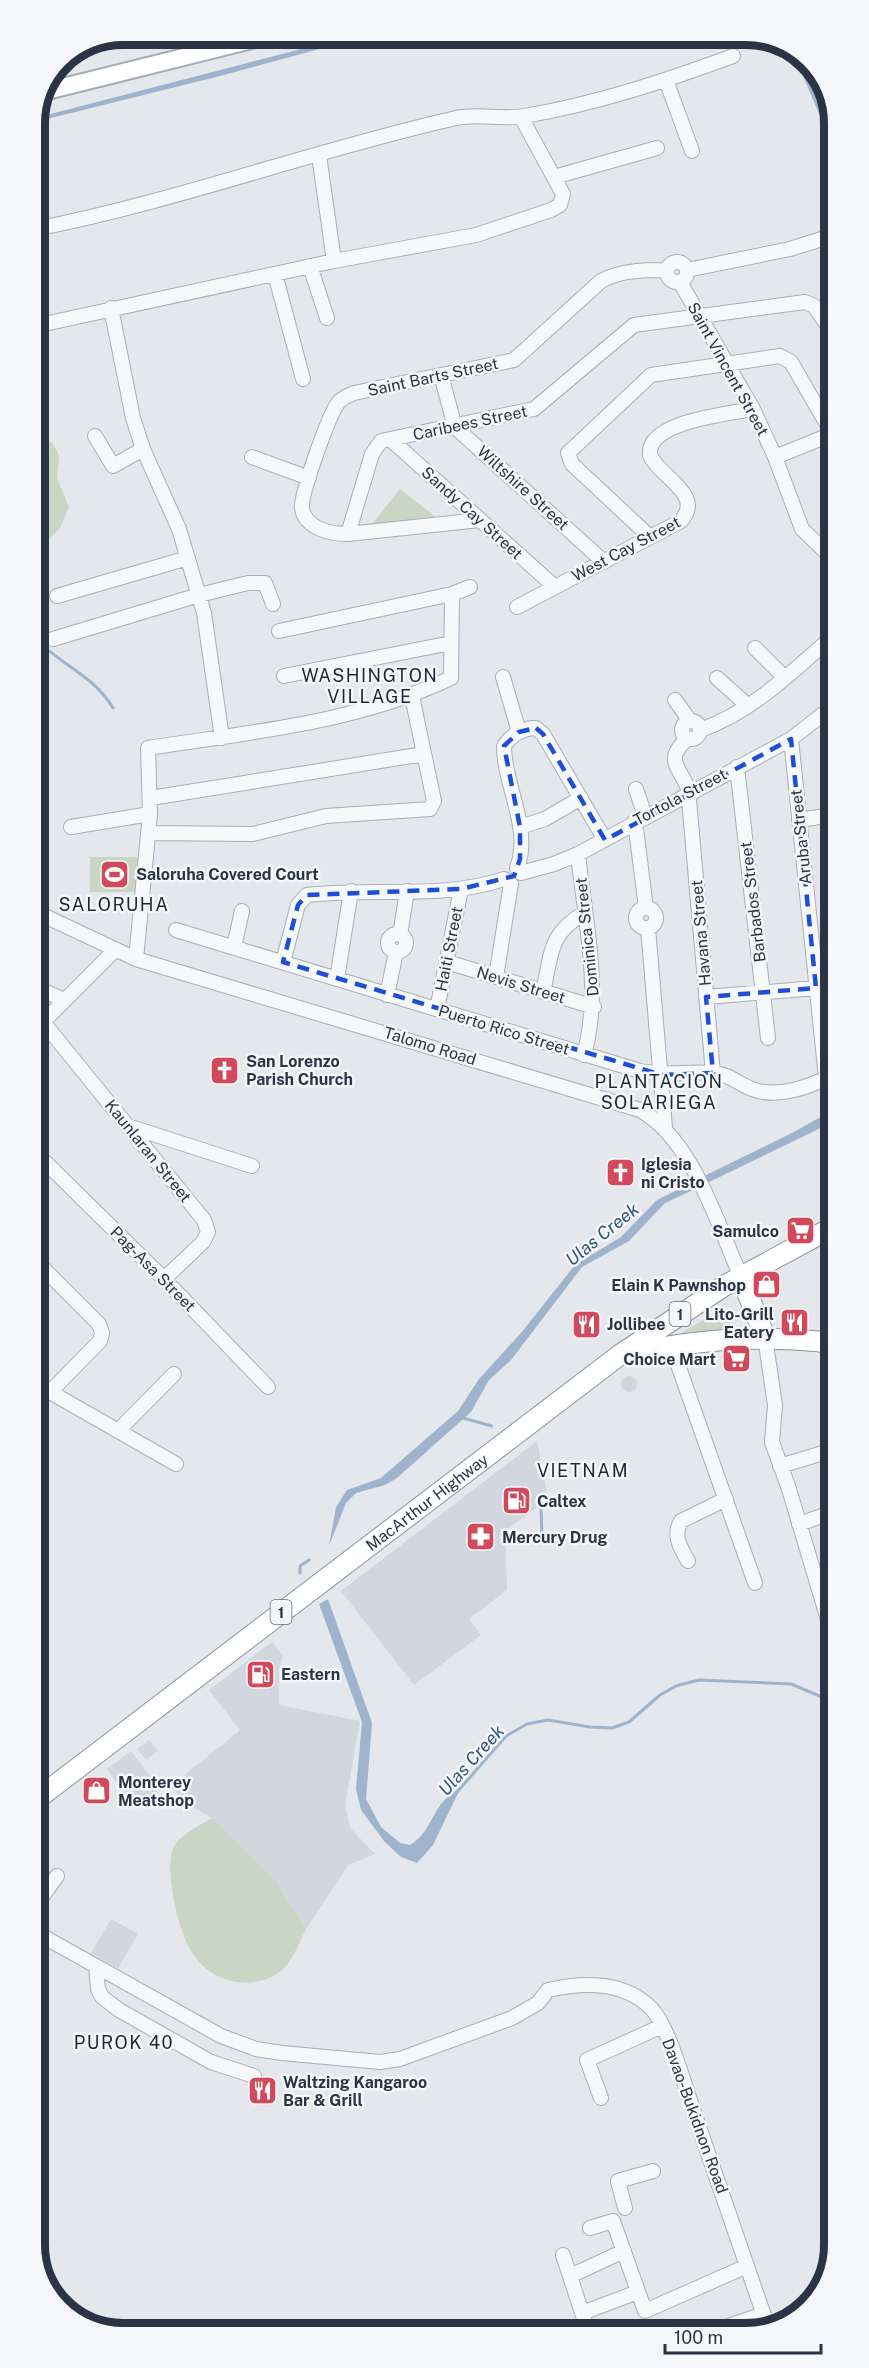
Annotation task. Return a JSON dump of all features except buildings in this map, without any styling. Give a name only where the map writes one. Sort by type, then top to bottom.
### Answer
[{"type":"highway","name":"MacArthur Highway","points":[[45,1793],[621,1354],[670,1320],[741,1277],[824,1232]]},
{"type":"highway","points":[[741,1277],[765,1337]]},
{"type":"highway","points":[[621,1354],[671,1346],[765,1337],[824,1342]]},
{"type":"main road","points":[[52,90],[229,45]]},
{"type":"street","points":[[45,227],[125,209],[459,117],[520,117],[568,108],[666,80],[733,56]]},
{"type":"street","points":[[666,80],[692,151]]},
{"type":"street","points":[[45,324],[275,273],[476,235],[551,210],[563,200],[554,177],[520,117]]},
{"type":"street","points":[[554,177],[657,148]]},
{"type":"street","points":[[319,155],[334,261]]},
{"type":"street","points":[[683,276],[824,239]]},
{"type":"street","name":"Saint Barts Street","points":[[348,534],[333,534],[321,529],[304,514],[303,498],[309,478],[329,420],[339,401],[346,396],[514,360],[593,287],[610,276],[667,270],[670,264],[677,262],[683,265],[683,276]]},
{"type":"street","points":[[310,266],[327,318]]},
{"type":"street","points":[[275,273],[303,379]]},
{"type":"street","name":"Saint Vincent Street","points":[[683,276],[699,316],[753,409],[775,457],[802,529],[824,550]]},
{"type":"street","name":"Caribees Street","points":[[348,534],[376,445],[381,441],[534,409],[634,325],[805,302],[814,306],[824,319]]},
{"type":"street","points":[[111,308],[133,418],[143,449],[179,530],[204,613],[222,738]]},
{"type":"street","points":[[650,537],[572,464],[568,453],[651,375],[726,362],[780,356],[786,358],[824,420]]},
{"type":"street","points":[[441,375],[455,427]]},
{"type":"street","name":"West Cay Street","points":[[517,607],[681,521],[688,514],[689,506],[683,492],[652,461],[649,451],[668,429],[680,423],[753,409]]},
{"type":"street","name":"Wiltshire Street","points":[[455,427],[604,562]]},
{"type":"street","points":[[95,436],[112,466],[143,449]]},
{"type":"street","points":[[775,457],[824,436]]},
{"type":"street","name":"Sandy Cay Street","points":[[390,439],[555,587]]},
{"type":"street","points":[[252,457],[309,478]]},
{"type":"street","points":[[348,534],[480,520]]},
{"type":"street","points":[[57,597],[188,558]]},
{"type":"street","points":[[53,639],[199,595],[261,582],[267,585],[273,604]]},
{"type":"street","points":[[279,631],[452,594],[470,587]]},
{"type":"street","points":[[136,959],[151,798],[148,748],[222,738],[362,712],[412,696],[451,678],[452,594]]},
{"type":"street","points":[[284,676],[451,643]]},
{"type":"street","points":[[675,700],[695,725],[713,725],[747,705],[785,678],[824,644]]},
{"type":"street","points":[[755,648],[785,678]]},
{"type":"street","points":[[503,677],[519,732]]},
{"type":"street","points":[[717,678],[747,705]]},
{"type":"street","points":[[149,833],[253,834],[326,816],[426,811],[434,804],[412,696]]},
{"type":"street","name":"Tortola Street","points":[[519,870],[554,864],[578,854],[640,818],[790,739],[824,713]]},
{"type":"street","name":"Havana Street","points":[[695,725],[696,738],[687,739],[675,753],[674,764],[684,779],[688,794],[713,1072]]},
{"type":"street","points":[[283,962],[302,899],[307,895],[351,891],[461,889],[519,881],[520,827],[504,746],[508,739],[519,732],[537,728],[543,734],[605,840]]},
{"type":"street","name":"Aruba Street","points":[[790,739],[816,988],[824,1043]]},
{"type":"street","points":[[151,798],[424,754]]},
{"type":"street","name":"Barbados Street","points":[[737,767],[768,1038]]},
{"type":"street","points":[[636,789],[646,908],[656,915],[656,922],[648,928],[665,1128]]},
{"type":"street","points":[[520,827],[544,819],[581,798]]},
{"type":"street","points":[[71,827],[150,814]]},
{"type":"street","points":[[799,820],[824,816]]},
{"type":"street","name":"Dominica Street","points":[[578,854],[594,1007],[584,1054]]},
{"type":"street","points":[[496,977],[508,882]]},
{"type":"street","name":"Haiti Street","points":[[437,1009],[461,889]]},
{"type":"street","points":[[337,980],[351,891]]},
{"type":"street","points":[[387,995],[396,952],[405,946],[405,941],[400,935],[407,891]]},
{"type":"street","points":[[234,947],[242,911]]},
{"type":"street","points":[[543,992],[558,933],[565,924],[584,913]]},
{"type":"street","name":"Talomo Road","points":[[45,916],[136,959],[623,1103],[649,1116],[665,1128],[681,1150],[741,1277]]},
{"type":"street","name":"Puerto Rico Street","points":[[176,930],[584,1054],[662,1075],[713,1072],[728,1075],[751,1089],[768,1093],[781,1093],[824,1079]]},
{"type":"street","points":[[45,1021],[115,950]]},
{"type":"street","name":"Nevis Street","points":[[447,962],[594,1007]]},
{"type":"street","points":[[706,997],[816,988]]},
{"type":"street","points":[[45,991],[64,1000]]},
{"type":"street","name":"Kaunlaran Street","points":[[45,1032],[127,1126],[207,1226],[207,1236],[204,1242],[164,1279]]},
{"type":"street","points":[[127,1126],[252,1166]]},
{"type":"street","name":"Pag-Asa Street","points":[[45,1163],[164,1279],[267,1387]]},
{"type":"street","points":[[45,1270],[99,1324],[102,1333],[100,1341],[50,1392]]},
{"type":"street","points":[[765,1337],[775,1405],[772,1442],[824,1597]]},
{"type":"street","points":[[671,1346],[755,1583]]},
{"type":"street","points":[[118,1431],[174,1374]]},
{"type":"street","points":[[45,1389],[176,1464]]},
{"type":"street","points":[[780,1466],[824,1453]]},
{"type":"street","points":[[688,1562],[678,1543],[677,1527],[681,1521],[726,1498]]},
{"type":"street","points":[[800,1524],[824,1515]]},
{"type":"street","points":[[45,1893],[57,1876]]},
{"type":"street","points":[[45,1937],[96,1966],[98,1989],[102,1997],[119,2010],[211,2062],[254,2076]]},
{"type":"street","name":"Davao-Bukidnon Road","points":[[96,1966],[221,2036],[256,2049],[380,2062],[400,2060],[512,2018],[538,2003],[548,1990],[583,1984],[620,1989],[638,1997],[653,2009],[662,2026],[766,2320]]},
{"type":"street","points":[[601,2098],[587,2060],[662,2026]]},
{"type":"street","points":[[625,2208],[618,2181],[653,2171]]},
{"type":"street","points":[[590,2228],[613,2221],[645,2311],[747,2266]]},
{"type":"street","points":[[570,2276],[624,2252]]},
{"type":"street","points":[[563,2255],[585,2323]]},
{"type":"street","points":[[582,2313],[638,2292]]},
{"type":"street","points":[[738,2323],[764,2314]]},
{"type":"highlighted area","points":[[536,728],[543,734],[605,840],[791,739],[816,988],[706,997],[713,1073],[662,1075],[283,962],[298,905],[307,895],[461,889],[514,876],[520,859],[520,827],[504,746],[519,732]]},
{"type":"shaded area","points":[[629,1376],[637,1384],[629,1392],[621,1384]]},
{"type":"shaded area","points":[[537,1441],[548,1499],[505,1531],[507,1590],[469,1619],[481,1635],[414,1685],[341,1591]]},
{"type":"shaded area","points":[[272,1642],[283,1656],[279,1669],[279,1705],[360,1721],[345,1805],[350,1828],[375,1854],[348,1865],[306,1929],[276,1881],[212,1818],[184,1802],[171,1786],[240,1730],[209,1690]]},
{"type":"shaded area","points":[[149,1740],[158,1751],[146,1760],[137,1749]]},
{"type":"shaded area","points":[[131,1751],[160,1789],[135,1807],[107,1769]]},
{"type":"shaded area","points":[[111,1919],[138,1934],[118,1968],[91,1953]]},
{"type":"green space","points":[[45,438],[53,444],[59,455],[57,478],[69,507],[60,528],[45,542]]},
{"type":"green space","points":[[400,489],[437,518],[372,524]]},
{"type":"green space","name":"Saloruha Covered Court","points":[[90,857],[141,857],[140,892],[90,892]]},
{"type":"green space","points":[[725,1308],[736,1329],[679,1334]]},
{"type":"green space","points":[[212,1818],[276,1881],[306,1929],[286,1966],[268,1979],[257,1982],[234,1981],[212,1973],[191,1951],[183,1933],[172,1890],[171,1854],[180,1839]]},
{"type":"water","points":[[128,45],[83,55],[98,49]]},
{"type":"water","points":[[316,45],[334,45],[45,120],[46,115]]},
{"type":"water","points":[[799,66],[816,88],[824,125]]},
{"type":"water","points":[[824,1115],[824,1126],[705,1184],[702,1177]]},
{"type":"water","points":[[689,1184],[693,1190],[665,1203],[629,1241],[582,1267],[511,1360],[489,1380],[471,1412],[397,1478],[385,1485],[356,1493],[346,1503],[329,1546],[336,1507],[347,1490],[381,1478],[458,1411],[479,1379],[521,1333],[575,1265],[621,1237],[657,1200]]},
{"type":"water","points":[[328,1599],[372,1723],[366,1799],[381,1827],[400,1843],[410,1845],[424,1832],[443,1801],[460,1789],[433,1845],[417,1863],[401,1857],[384,1841],[361,1810],[356,1789],[362,1722],[319,1604]]},
{"type":"waterway","points":[[45,648],[97,687],[113,708]]},
{"type":"waterway","points":[[459,1417],[492,1426]]},
{"type":"waterway","points":[[541,1505],[542,1541]]},
{"type":"waterway","name":"Ulas Creek","points":[[300,1573],[300,1566],[309,1560]]},
{"type":"waterway","name":"Ulas Creek","points":[[457,1792],[506,1736],[527,1724],[548,1720],[612,1728],[629,1722],[660,1695],[676,1686],[699,1680],[791,1684],[824,1698]]},
{"type":"place","name":"Saloruha Covered Court","points":[[115,874]]},
{"type":"place","name":"San Lorenzo Parish Church","points":[[225,1070]]},
{"type":"place","name":"Iglesia ni Cristo","points":[[620,1173]]},
{"type":"place","name":"Samulco","points":[[800,1231]]},
{"type":"place","name":"Elain K Pawnshop","points":[[767,1285]]},
{"type":"place","name":"Lito-Grill Eatery","points":[[795,1323]]},
{"type":"place","name":"Jollibee","points":[[586,1324]]},
{"type":"place","name":"Choice Mart","points":[[737,1359]]},
{"type":"place","name":"Caltex","points":[[516,1501]]},
{"type":"place","name":"Mercury Drug","points":[[481,1537]]},
{"type":"place","name":"Eastern","points":[[260,1674]]},
{"type":"place","name":"Monterey Meatshop","points":[[97,1791]]},
{"type":"place","name":"Waltzing Kangaroo Bar & Grill","points":[[262,2091]]},
{"type":"district","name":"WASHINGTON VILLAGE","points":[[370,685]]},
{"type":"district","name":"SALORUHA","points":[[114,904]]},
{"type":"district","name":"PLANTACION SOLARIEGA","points":[[659,1091]]},
{"type":"district","name":"VIETNAM","points":[[583,1470]]},
{"type":"district","name":"PUROK 40","points":[[124,2042]]}]
